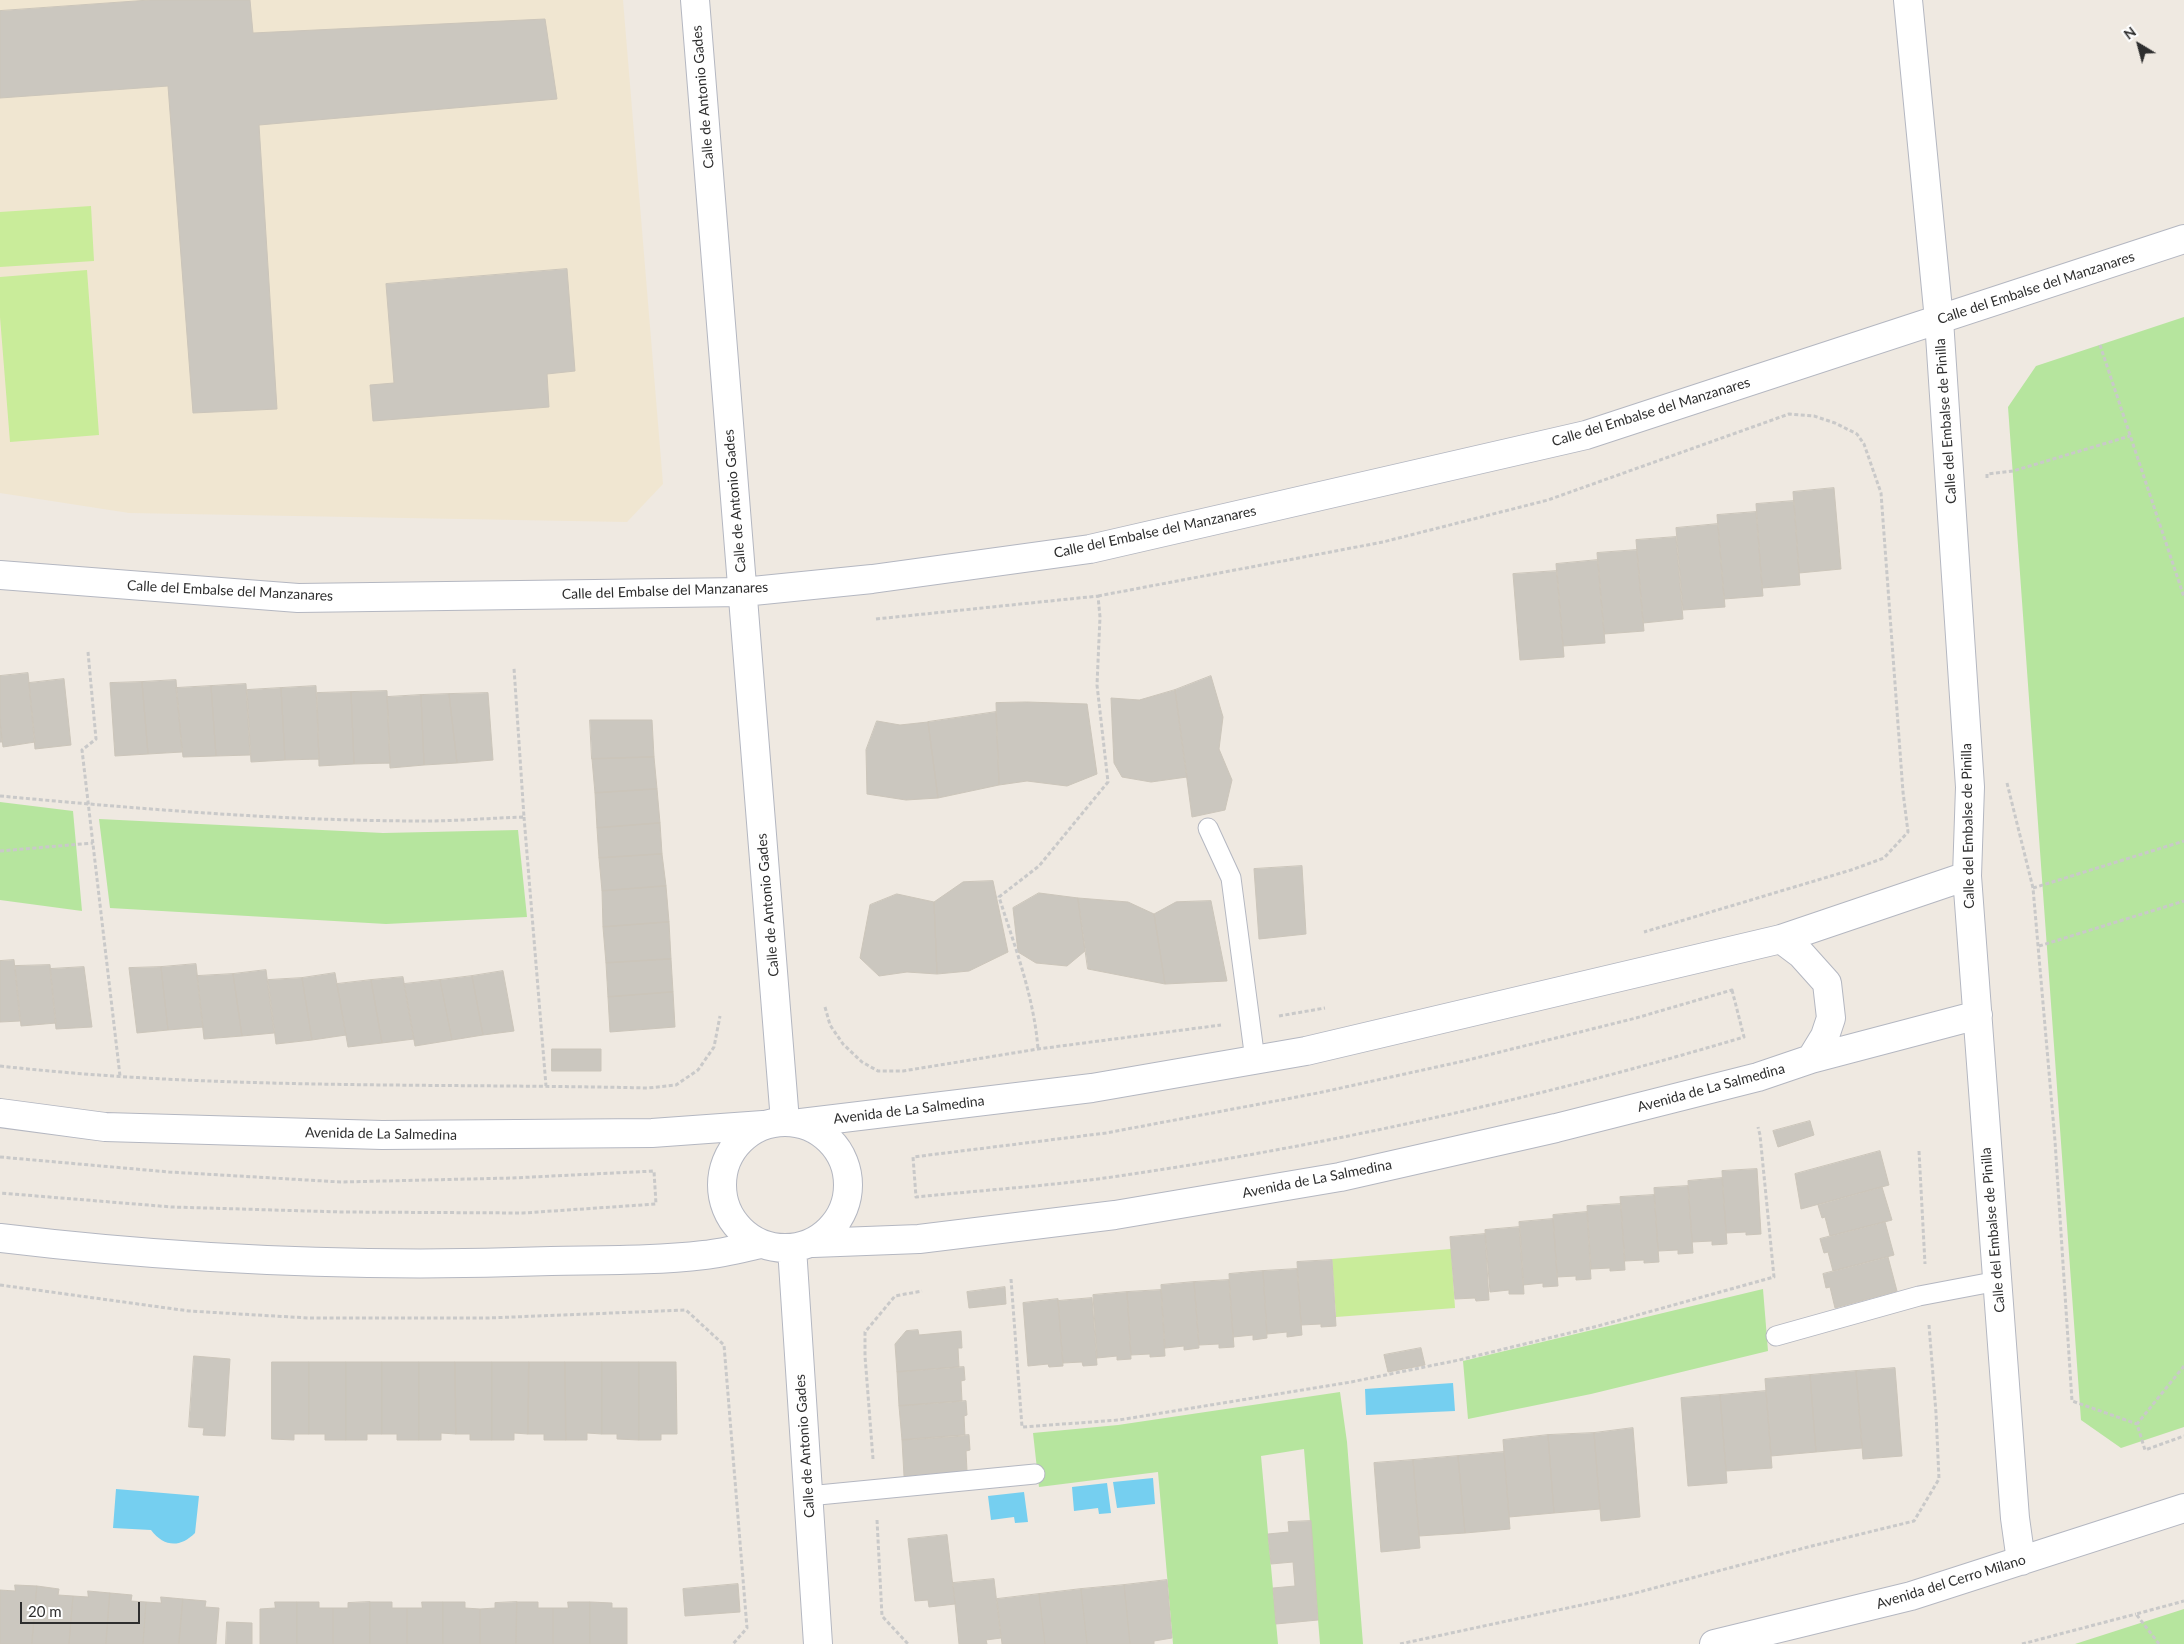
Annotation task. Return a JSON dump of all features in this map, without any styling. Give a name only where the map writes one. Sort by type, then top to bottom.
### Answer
[{"type":"street","name":"Calle de Antonio Gades","points":[[695,0],[743,592],[783,1123]]},
{"type":"street","name":"Calle del Embalse de Pinilla","points":[[1908,0],[1939,320],[1970,787],[1967,876],[2015,1518],[2021,1561]]},
{"type":"street","name":"Calle del Embalse del Manzanares","points":[[0,575],[298,598],[743,592],[872,579],[1090,549],[1586,435],[2184,239]]},
{"type":"street","name":"Avenida de La Salmedina","points":[[0,1113],[105,1127],[382,1135],[652,1133],[783,1123],[1092,1088],[1306,1051],[1781,939],[1967,876]]},
{"type":"street","points":[[1781,939],[1800,954],[1827,983],[1831,1018],[1825,1036],[1811,1059]]},
{"type":"street","name":"Avenida de La Salmedina","points":[[802,1246],[919,1239],[1115,1215],[1340,1177],[1556,1128],[1729,1085],[1811,1059],[1978,1014]]},
{"type":"street","points":[[783,1123],[819,1131],[834,1144],[844,1160],[849,1179],[848,1198],[841,1216],[829,1232],[802,1246],[776,1249],[760,1244],[742,1232],[729,1216],[722,1195],[723,1173],[730,1153],[744,1136],[783,1123]]},
{"type":"street","points":[[0,1238],[237,1260],[478,1263],[705,1255],[760,1244]]},
{"type":"street","name":"Calle de Antonio Gades","points":[[802,1246],[808,1496],[818,1644]]},
{"type":"street","name":"Avenida del Cerro Milano","points":[[1714,1644],[1911,1596],[2184,1508]]},
{"type":"lane","points":[[1208,828],[1231,878],[1255,1060]]},
{"type":"lane","points":[[1776,1336],[1926,1294],[1998,1281]]},
{"type":"lane","points":[[808,1496],[1035,1474]]},
{"type":"path","points":[[2100,345],[2184,597]]},
{"type":"path","points":[[876,619],[1098,596],[1384,542],[1548,500],[1789,414],[1814,416],[1835,423],[1857,434],[1864,444],[1881,493],[1903,792],[1908,832],[1884,858],[1851,870],[1644,933]]},
{"type":"path","points":[[1988,484],[1987,474],[2013,471],[2130,436]]},
{"type":"path","points":[[1038,1049],[1037,1031],[1022,966],[999,897],[1039,866],[1108,782],[1096,685],[1100,617],[1098,596]]},
{"type":"path","points":[[88,652],[96,739],[82,750],[120,1076]]},
{"type":"path","points":[[514,668],[546,1086]]},
{"type":"path","points":[[2006,781],[2033,888],[2055,1141],[2072,1401],[2137,1424]]},
{"type":"path","points":[[0,796],[88,804],[314,818],[426,821],[524,817]]},
{"type":"path","points":[[2033,888],[2184,841]]},
{"type":"path","points":[[0,851],[93,843]]},
{"type":"path","points":[[2039,946],[2184,901]]},
{"type":"path","points":[[913,1157],[916,1197],[1117,1176],[1253,1154],[1382,1130],[1646,1066],[1744,1037],[1732,990]]},
{"type":"path","points":[[825,1008],[830,1025],[843,1044],[862,1062],[878,1070],[903,1071],[1038,1049],[1249,1021],[1332,1007]]},
{"type":"path","points":[[0,1066],[120,1076],[296,1085],[648,1088],[676,1085],[698,1070],[714,1047],[720,1016]]},
{"type":"path","points":[[1011,1279],[1022,1427],[1119,1420],[1369,1378],[1459,1360],[1598,1326],[1774,1277],[1758,1127]]},
{"type":"path","points":[[1400,1644],[1628,1595],[1914,1521],[1939,1479],[1936,1413],[1926,1294],[1919,1151]]},
{"type":"path","points":[[0,1157],[168,1172],[341,1182],[512,1178],[654,1171],[656,1204],[523,1213],[342,1212],[172,1207],[0,1193]]},
{"type":"path","points":[[0,1285],[189,1311],[309,1318],[488,1318],[686,1310],[724,1345],[747,1628],[733,1644]]},
{"type":"path","points":[[865,1356],[865,1332],[895,1296],[922,1291]]},
{"type":"path","points":[[2137,1424],[2184,1366]]},
{"type":"path","points":[[2137,1424],[2145,1450],[2184,1436]]},
{"type":"path","points":[[882,1593],[882,1616],[908,1644]]},
{"type":"path","points":[[2022,1644],[2184,1601]]},
{"type":"path","points":[[2136,1614],[2158,1644]]},
{"type":"shaded area","points":[[0,0],[623,0],[663,484],[627,522],[129,513],[0,493]]},
{"type":"green space","points":[[91,206],[94,261],[0,267],[0,212]]},
{"type":"green space","points":[[87,270],[99,435],[10,442],[0,317],[0,277]]},
{"type":"green space","points":[[2184,317],[2184,1427],[2121,1448],[2081,1420],[2008,407],[2036,366]]},
{"type":"green space","points":[[0,802],[73,811],[82,911],[0,900]]},
{"type":"green space","points":[[99,819],[383,833],[518,830],[527,917],[386,924],[110,908]]},
{"type":"green space","points":[[1451,1249],[1455,1308],[1336,1317],[1332,1259]]},
{"type":"green space","points":[[1763,1289],[1768,1351],[1591,1394],[1468,1419],[1463,1361]]},
{"type":"green space","points":[[1340,1392],[1347,1442],[1363,1644],[1320,1644],[1304,1449],[1261,1456],[1278,1644],[1173,1644],[1158,1472],[1039,1487],[1033,1433],[1118,1425]]},
{"type":"green space","points":[[2184,1609],[2184,1644],[2075,1644]]},
{"type":"water","points":[[1453,1383],[1455,1411],[1366,1415],[1365,1389]]},
{"type":"water","points":[[1153,1478],[1155,1504],[1117,1508],[1113,1482]]},
{"type":"water","points":[[1107,1483],[1111,1513],[1099,1514],[1098,1508],[1074,1511],[1072,1487]]},
{"type":"water","points":[[116,1489],[199,1496],[195,1533],[184,1541],[172,1544],[161,1540],[151,1530],[113,1528]]},
{"type":"water","points":[[1024,1492],[1028,1522],[1015,1523],[1014,1517],[991,1520],[988,1496]]},
{"type":"building","points":[[150,0],[250,0],[253,33],[545,19],[557,99],[259,125],[277,409],[193,413],[168,86],[0,98],[0,11]]},
{"type":"building","points":[[567,269],[575,371],[547,374],[549,407],[373,421],[370,385],[394,383],[386,284]]},
{"type":"building","points":[[1834,488],[1841,569],[1799,573],[1793,492]]},
{"type":"building","points":[[1794,501],[1800,585],[1762,588],[1756,504]]},
{"type":"building","points":[[1756,512],[1763,596],[1724,599],[1717,515]]},
{"type":"building","points":[[1718,524],[1725,607],[1683,610],[1676,528]]},
{"type":"building","points":[[1676,537],[1683,619],[1643,623],[1636,540]]},
{"type":"building","points":[[1637,550],[1644,631],[1604,634],[1597,553]]},
{"type":"building","points":[[1598,560],[1605,643],[1563,646],[1556,564]]},
{"type":"building","points":[[1557,571],[1564,657],[1520,660],[1513,574]]},
{"type":"building","points":[[28,673],[35,742],[3,747],[0,720],[0,676]]},
{"type":"building","points":[[1211,676],[1223,717],[1219,749],[1232,780],[1225,810],[1192,817],[1175,690]]},
{"type":"building","points":[[64,679],[71,745],[35,749],[29,683]]},
{"type":"building","points":[[176,680],[182,752],[148,754],[142,682]]},
{"type":"building","points":[[142,682],[148,754],[115,756],[110,683]]},
{"type":"building","points":[[246,684],[250,755],[216,756],[211,686]]},
{"type":"building","points":[[211,686],[216,756],[183,757],[176,688]]},
{"type":"building","points":[[316,686],[319,759],[285,760],[281,688]]},
{"type":"building","points":[[281,688],[285,760],[251,762],[247,690]]},
{"type":"building","points":[[1175,690],[1187,777],[1151,782],[1122,777],[1114,763],[1111,698],[1139,700]]},
{"type":"building","points":[[387,691],[390,763],[354,764],[351,692]]},
{"type":"building","points":[[351,692],[354,764],[319,766],[317,693]]},
{"type":"building","points":[[488,693],[493,760],[457,763],[449,694]]},
{"type":"building","points":[[449,694],[457,763],[424,765],[421,695]]},
{"type":"building","points":[[421,695],[424,765],[390,768],[387,697]]},
{"type":"building","points":[[996,703],[1087,704],[1097,774],[1067,786],[1027,781],[999,785]]},
{"type":"building","points":[[996,712],[999,785],[938,798],[928,722]]},
{"type":"building","points":[[0,720],[2,742],[0,742]]},
{"type":"building","points":[[590,720],[652,720],[654,757],[592,759]]},
{"type":"building","points":[[877,721],[900,725],[928,722],[938,798],[906,800],[867,794],[866,750]]},
{"type":"building","points":[[654,757],[657,789],[595,793],[592,759]]},
{"type":"building","points":[[657,789],[660,823],[597,828],[595,793]]},
{"type":"building","points":[[660,823],[662,854],[599,858],[597,828]]},
{"type":"building","points":[[662,854],[666,886],[602,891],[599,858]]},
{"type":"building","points":[[1302,866],[1306,934],[1259,939],[1254,869]]},
{"type":"building","points":[[993,881],[1008,952],[969,971],[937,974],[934,902],[963,882]]},
{"type":"building","points":[[666,886],[669,922],[603,927],[602,891]]},
{"type":"building","points":[[1039,893],[1078,898],[1085,951],[1067,966],[1036,963],[1018,952],[1013,908]]},
{"type":"building","points":[[897,894],[934,902],[937,974],[907,972],[879,976],[860,958],[870,905]]},
{"type":"building","points":[[1078,898],[1128,902],[1154,914],[1165,984],[1088,969]]},
{"type":"building","points":[[1211,901],[1227,981],[1165,984],[1154,914],[1176,902]]},
{"type":"building","points":[[669,922],[671,959],[606,963],[603,927]]},
{"type":"building","points":[[671,959],[673,992],[608,997],[606,963]]},
{"type":"building","points":[[14,960],[20,1021],[0,1022],[0,961]]},
{"type":"building","points":[[196,964],[203,1027],[168,1030],[161,967]]},
{"type":"building","points":[[50,965],[56,1023],[21,1026],[15,966]]},
{"type":"building","points":[[84,967],[92,1027],[56,1029],[50,969]]},
{"type":"building","points":[[161,967],[168,1030],[137,1033],[129,968]]},
{"type":"building","points":[[266,970],[274,1033],[242,1036],[233,974]]},
{"type":"building","points":[[503,971],[514,1031],[483,1035],[472,976]]},
{"type":"building","points":[[335,973],[346,1035],[312,1040],[302,978]]},
{"type":"building","points":[[233,974],[242,1036],[204,1039],[197,976]]},
{"type":"building","points":[[472,976],[483,1035],[452,1040],[440,980]]},
{"type":"building","points":[[403,977],[414,1039],[382,1043],[371,980]]},
{"type":"building","points":[[302,978],[312,1040],[276,1044],[268,980]]},
{"type":"building","points":[[371,980],[382,1043],[348,1047],[337,984]]},
{"type":"building","points":[[440,980],[452,1040],[415,1046],[404,984]]},
{"type":"building","points":[[673,992],[675,1027],[610,1032],[608,997]]},
{"type":"building","points":[[552,1049],[601,1049],[601,1071],[552,1071]]},
{"type":"building","points":[[1810,1121],[1814,1135],[1778,1147],[1773,1131]]},
{"type":"building","points":[[1880,1151],[1889,1185],[1801,1209],[1795,1174]]},
{"type":"building","points":[[1757,1169],[1761,1234],[1746,1235],[1746,1232],[1726,1233],[1722,1171]]},
{"type":"building","points":[[1722,1178],[1727,1244],[1712,1245],[1712,1241],[1692,1242],[1688,1181]]},
{"type":"building","points":[[1688,1186],[1693,1253],[1678,1254],[1678,1250],[1658,1251],[1654,1188]]},
{"type":"building","points":[[1882,1187],[1892,1220],[1830,1236],[1825,1217],[1822,1218],[1818,1205]]},
{"type":"building","points":[[1654,1195],[1659,1262],[1644,1263],[1644,1260],[1625,1261],[1620,1197]]},
{"type":"building","points":[[1621,1204],[1625,1270],[1610,1271],[1610,1268],[1591,1269],[1587,1206]]},
{"type":"building","points":[[1587,1212],[1591,1279],[1576,1280],[1576,1276],[1557,1277],[1553,1215]]},
{"type":"building","points":[[1553,1219],[1558,1286],[1543,1287],[1543,1283],[1523,1285],[1519,1222]]},
{"type":"building","points":[[1885,1222],[1894,1255],[1833,1271],[1828,1252],[1824,1253],[1820,1239]]},
{"type":"building","points":[[1520,1227],[1524,1294],[1509,1294],[1509,1290],[1490,1292],[1485,1230]]},
{"type":"building","points":[[1485,1234],[1489,1300],[1476,1301],[1475,1298],[1455,1299],[1450,1237]]},
{"type":"building","points":[[1888,1257],[1897,1291],[1835,1308],[1830,1287],[1826,1288],[1823,1274]]},
{"type":"building","points":[[1332,1260],[1336,1326],[1321,1327],[1321,1324],[1301,1325],[1297,1262]]},
{"type":"building","points":[[1297,1269],[1302,1335],[1287,1337],[1287,1332],[1267,1334],[1263,1271]]},
{"type":"building","points":[[1263,1271],[1267,1338],[1253,1340],[1253,1335],[1233,1337],[1229,1274]]},
{"type":"building","points":[[1229,1280],[1234,1347],[1219,1348],[1219,1344],[1199,1345],[1194,1282]]},
{"type":"building","points":[[1194,1282],[1199,1348],[1184,1350],[1184,1346],[1165,1348],[1161,1285]]},
{"type":"building","points":[[1005,1287],[1006,1304],[969,1308],[967,1292]]},
{"type":"building","points":[[1161,1290],[1165,1356],[1150,1357],[1150,1354],[1131,1355],[1127,1292]]},
{"type":"building","points":[[1127,1292],[1131,1359],[1117,1360],[1117,1356],[1097,1358],[1093,1295]]},
{"type":"building","points":[[1092,1298],[1097,1365],[1083,1366],[1082,1362],[1063,1363],[1058,1301]]},
{"type":"building","points":[[1058,1299],[1063,1366],[1049,1367],[1048,1364],[1028,1366],[1023,1303]]},
{"type":"building","points":[[918,1330],[919,1335],[961,1331],[962,1348],[958,1348],[959,1367],[897,1372],[895,1344],[906,1331]]},
{"type":"building","points":[[1421,1348],[1425,1365],[1388,1372],[1384,1355]]},
{"type":"building","points":[[194,1356],[230,1359],[225,1436],[203,1435],[204,1428],[189,1427]]},
{"type":"building","points":[[272,1362],[309,1362],[309,1434],[294,1434],[294,1440],[272,1439]]},
{"type":"building","points":[[309,1362],[346,1362],[346,1440],[325,1440],[325,1434],[309,1434]]},
{"type":"building","points":[[346,1362],[382,1362],[382,1434],[367,1434],[367,1440],[346,1440]]},
{"type":"building","points":[[382,1362],[419,1362],[419,1440],[397,1440],[397,1434],[382,1434]]},
{"type":"building","points":[[419,1362],[455,1362],[456,1434],[441,1433],[441,1440],[419,1440]]},
{"type":"building","points":[[455,1362],[492,1362],[492,1440],[470,1440],[470,1434],[456,1434]]},
{"type":"building","points":[[492,1362],[529,1362],[528,1434],[514,1433],[514,1440],[492,1440]]},
{"type":"building","points":[[529,1362],[565,1362],[566,1440],[544,1440],[544,1434],[528,1434]]},
{"type":"building","points":[[565,1362],[602,1362],[602,1434],[587,1433],[587,1440],[566,1440]]},
{"type":"building","points":[[602,1362],[639,1362],[639,1440],[617,1439],[617,1434],[602,1434]]},
{"type":"building","points":[[639,1362],[676,1362],[677,1434],[661,1434],[661,1440],[639,1440]]},
{"type":"building","points":[[964,1367],[965,1380],[961,1381],[962,1401],[899,1406],[897,1372]]},
{"type":"building","points":[[1895,1368],[1902,1456],[1863,1459],[1856,1371]]},
{"type":"building","points":[[1856,1371],[1862,1448],[1816,1452],[1810,1375]]},
{"type":"building","points":[[1810,1375],[1816,1452],[1771,1456],[1765,1379]]},
{"type":"building","points":[[1766,1391],[1772,1468],[1726,1471],[1720,1395]]},
{"type":"building","points":[[1720,1395],[1727,1483],[1688,1486],[1681,1398]]},
{"type":"building","points":[[966,1401],[967,1415],[964,1416],[965,1436],[902,1440],[899,1406]]},
{"type":"building","points":[[1633,1428],[1640,1517],[1601,1521],[1594,1433]]},
{"type":"building","points":[[1594,1433],[1600,1509],[1554,1513],[1548,1435]]},
{"type":"building","points":[[969,1435],[970,1450],[966,1451],[967,1471],[904,1476],[902,1440]]},
{"type":"building","points":[[1548,1435],[1554,1513],[1509,1517],[1503,1440]]},
{"type":"building","points":[[1504,1452],[1510,1529],[1465,1533],[1458,1456]]},
{"type":"building","points":[[1458,1456],[1465,1533],[1419,1536],[1413,1460]]},
{"type":"building","points":[[1413,1460],[1420,1548],[1381,1552],[1374,1463]]},
{"type":"building","points":[[1311,1521],[1318,1620],[1276,1624],[1273,1588],[1295,1586],[1293,1562],[1271,1564],[1268,1534],[1289,1532],[1288,1522]]},
{"type":"building","points":[[947,1535],[955,1604],[929,1607],[928,1600],[915,1601],[908,1539]]},
{"type":"building","points":[[994,1579],[1001,1638],[986,1640],[987,1644],[959,1644],[953,1583]]},
{"type":"building","points":[[1167,1580],[1172,1638],[1154,1641],[1154,1644],[1130,1644],[1124,1585]]},
{"type":"building","points":[[738,1584],[740,1612],[685,1616],[683,1589]]},
{"type":"building","points":[[15,1585],[37,1586],[32,1644],[0,1644],[0,1590],[15,1591]]},
{"type":"building","points":[[1124,1585],[1130,1644],[1087,1644],[1081,1589]]},
{"type":"building","points":[[37,1586],[59,1589],[58,1595],[73,1596],[69,1644],[32,1644]]},
{"type":"building","points":[[1081,1589],[1087,1644],[1045,1644],[1039,1594]]},
{"type":"building","points":[[88,1591],[110,1593],[106,1644],[69,1644],[73,1596],[88,1597]]},
{"type":"building","points":[[110,1593],[132,1595],[131,1601],[146,1602],[143,1644],[106,1644]]},
{"type":"building","points":[[1039,1594],[1045,1644],[1002,1644],[997,1599]]},
{"type":"building","points":[[161,1597],[183,1599],[179,1644],[143,1644],[146,1602],[161,1603]]},
{"type":"building","points":[[183,1599],[206,1601],[205,1607],[219,1608],[216,1644],[179,1644]]},
{"type":"building","points":[[275,1602],[297,1602],[297,1644],[260,1644],[260,1609],[275,1608]]},
{"type":"building","points":[[297,1602],[319,1602],[319,1608],[333,1608],[333,1644],[297,1644]]},
{"type":"building","points":[[370,1602],[370,1644],[333,1644],[333,1608],[348,1608],[348,1603]]},
{"type":"building","points":[[370,1602],[392,1602],[392,1608],[407,1608],[407,1644],[370,1644]]},
{"type":"building","points":[[422,1602],[443,1602],[443,1644],[407,1644],[407,1608],[422,1608]]},
{"type":"building","points":[[443,1602],[465,1602],[465,1608],[480,1609],[480,1644],[443,1644]]},
{"type":"building","points":[[517,1602],[516,1644],[480,1644],[480,1609],[495,1608],[495,1603]]},
{"type":"building","points":[[517,1602],[538,1602],[538,1608],[553,1608],[553,1644],[516,1644]]},
{"type":"building","points":[[568,1602],[590,1602],[590,1644],[553,1644],[553,1608],[568,1608]]},
{"type":"building","points":[[590,1602],[612,1603],[612,1608],[627,1608],[627,1644],[590,1644]]},
{"type":"building","points":[[227,1622],[252,1623],[252,1644],[226,1644]]}]
